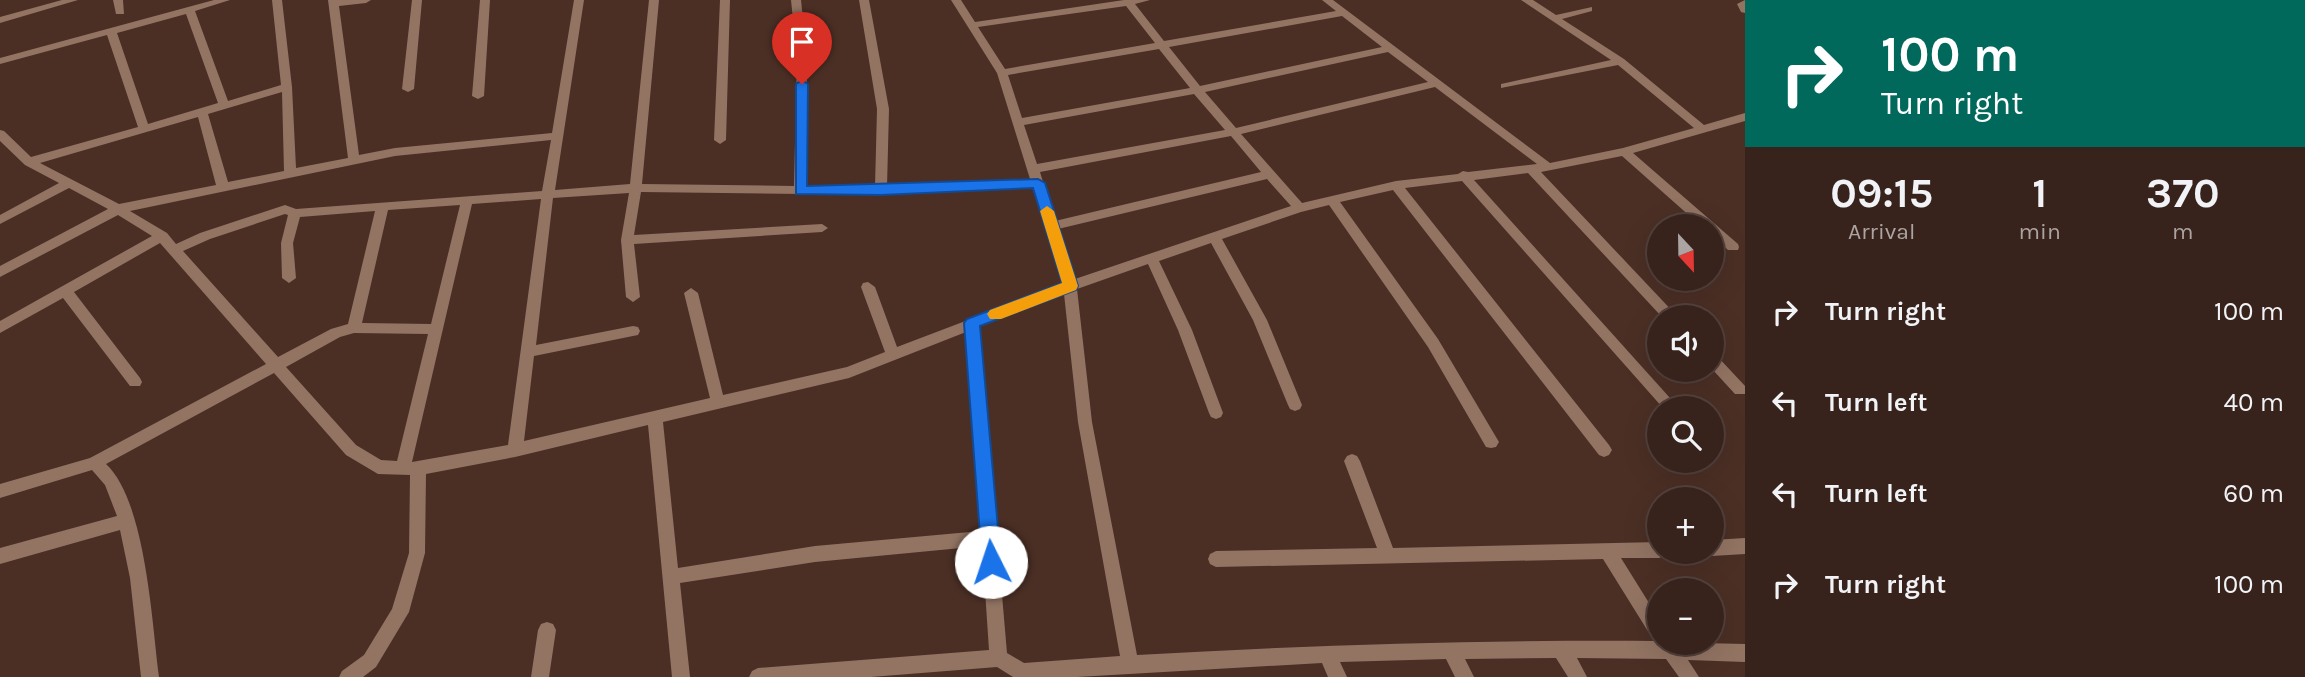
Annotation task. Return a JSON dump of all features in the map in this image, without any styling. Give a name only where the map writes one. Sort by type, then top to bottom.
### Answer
[{"type":"street","points":[[0,20],[73,0]]},
{"type":"street","points":[[118,0],[120,12]]},
{"type":"street","points":[[0,61],[225,0]]},
{"type":"street","points":[[277,0],[287,87],[290,173]]},
{"type":"street","points":[[354,160],[333,2],[366,0]]},
{"type":"street","points":[[408,89],[417,0]]},
{"type":"street","points":[[478,96],[485,0]]},
{"type":"street","points":[[515,450],[548,193],[579,0]]},
{"type":"street","points":[[633,297],[627,240],[636,188],[654,0]]},
{"type":"street","points":[[720,140],[725,0]]},
{"type":"street","points":[[796,0],[802,58],[800,191]]},
{"type":"street","points":[[864,0],[883,109],[881,191]]},
{"type":"street","points":[[956,0],[1002,73],[1070,286],[1085,422],[1130,664]]},
{"type":"street","points":[[972,25],[1145,0]]},
{"type":"street","points":[[1327,0],[1548,167]]},
{"type":"street","points":[[1526,0],[1620,61],[1702,129]]},
{"type":"street","points":[[1128,2],[1197,90],[1299,208]]},
{"type":"street","points":[[1745,3],[1742,4],[1745,10]]},
{"type":"street","points":[[1555,19],[1588,9]]},
{"type":"street","points":[[190,10],[224,105]]},
{"type":"street","points":[[1002,73],[1344,13]]},
{"type":"street","points":[[111,31],[144,128]]},
{"type":"street","points":[[1018,122],[1197,90],[1390,48]]},
{"type":"street","points":[[1505,86],[1620,61]]},
{"type":"street","points":[[1033,169],[1233,132],[1436,83]]},
{"type":"street","points":[[29,162],[287,87]]},
{"type":"street","points":[[202,112],[223,187]]},
{"type":"street","points":[[0,134],[29,162],[118,209],[162,236],[351,450],[378,467],[411,469],[515,450],[849,372],[1070,286],[1299,208],[1396,185],[1548,167],[1624,152],[1745,117]]},
{"type":"street","points":[[0,272],[118,209],[395,152],[557,136]]},
{"type":"street","points":[[1624,152],[1695,214]]},
{"type":"street","points":[[1531,169],[1660,305]]},
{"type":"street","points":[[1051,226],[1269,174]]},
{"type":"street","points":[[1463,175],[1661,396]]},
{"type":"street","points":[[0,220],[69,183]]},
{"type":"street","points":[[174,250],[285,209],[295,213],[636,188],[881,191],[1038,183]]},
{"type":"street","points":[[1396,185],[1604,450]]},
{"type":"street","points":[[348,677],[370,661],[400,612],[417,553],[411,469],[435,328],[467,200]]},
{"type":"street","points":[[1332,200],[1433,343],[1491,442]]},
{"type":"street","points":[[354,328],[383,206]]},
{"type":"street","points":[[289,278],[287,243],[295,213]]},
{"type":"street","points":[[627,240],[822,228]]},
{"type":"street","points":[[0,328],[162,236]]},
{"type":"street","points":[[1214,237],[1259,320],[1296,405]]},
{"type":"street","points":[[1724,239],[1733,247]]},
{"type":"street","points":[[1152,259],[1185,330],[1216,414]]},
{"type":"street","points":[[868,286],[893,355]]},
{"type":"street","points":[[65,291],[135,382]]},
{"type":"street","points":[[691,293],[718,403]]},
{"type":"street","points":[[972,323],[999,658]]},
{"type":"street","points":[[0,491],[94,463],[336,333],[354,328],[435,328]]},
{"type":"street","points":[[527,352],[633,331]]},
{"type":"street","points":[[1724,373],[1740,390]]},
{"type":"street","points":[[655,418],[681,677]]},
{"type":"street","points":[[1352,461],[1388,556]]},
{"type":"street","points":[[94,463],[111,480],[125,521],[138,582],[150,677]]},
{"type":"street","points":[[0,556],[125,521]]},
{"type":"street","points":[[671,577],[815,554],[989,538]]},
{"type":"street","points":[[1724,547],[1745,546]]},
{"type":"street","points":[[1216,559],[1647,550]]},
{"type":"street","points":[[1607,551],[1647,615]]},
{"type":"street","points":[[540,677],[547,630]]},
{"type":"street","points":[[758,677],[890,672],[999,658],[1022,672],[1221,658],[1561,649],[1647,643]]},
{"type":"street","points":[[1561,649],[1578,677]]},
{"type":"street","points":[[1724,650],[1745,653]]},
{"type":"street","points":[[1451,652],[1465,677]]},
{"type":"street","points":[[1327,655],[1338,677]]},
{"type":"street","points":[[1674,655],[1690,677]]},
{"type":"slow traffic","points":[[995,314],[1070,286],[1047,211]]},
{"type":"route","points":[[802,84],[800,191],[881,191],[1038,183],[1070,286],[972,323],[991,562]]}]
